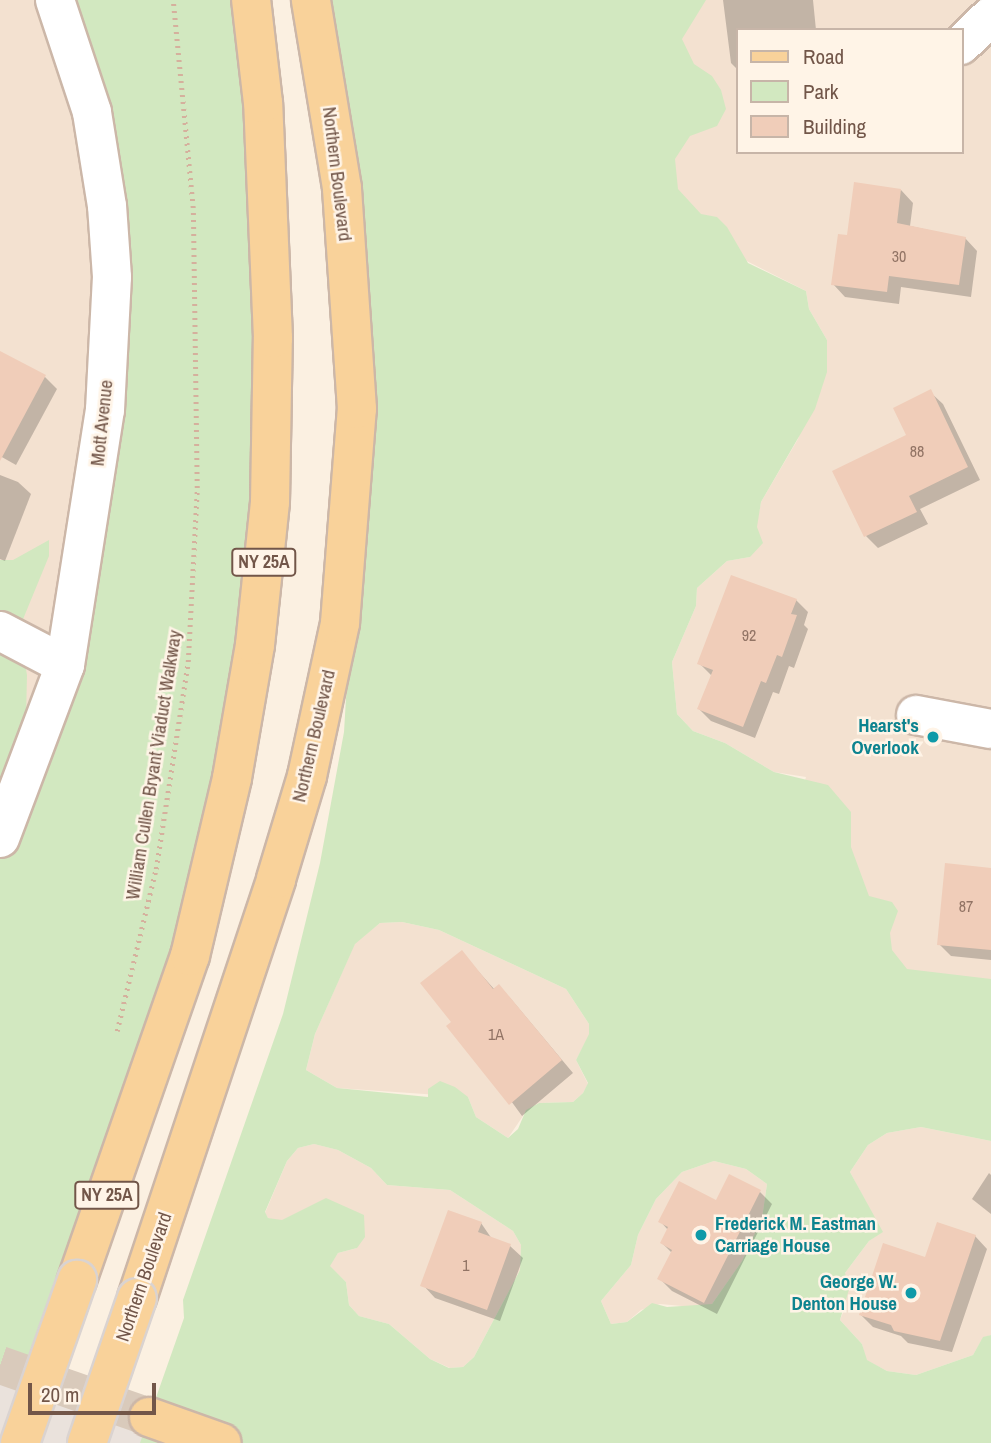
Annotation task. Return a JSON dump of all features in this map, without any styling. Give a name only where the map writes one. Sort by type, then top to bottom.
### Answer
[{"type":"main road","name":"NY 25A","points":[[20,1443],[190,956],[232,778],[256,645],[270,502],[273,338],[263,103],[251,0]]},
{"type":"main road","name":"Northern Boulevard","points":[[87,1443],[280,866],[307,776],[340,622],[357,410],[342,188],[311,0]]},
{"type":"main road","points":[[152,1427],[222,1443]]},
{"type":"street","name":"Mott Avenue","points":[[0,838],[65,665],[105,410],[112,277],[107,206],[92,112],[55,0]]},
{"type":"street","points":[[963,43],[991,16]]},
{"type":"street","points":[[0,631],[65,665]]},
{"type":"street","points":[[916,715],[991,729]]},
{"type":"path","name":"William Cullen Bryant Viaduct Walkway","points":[[115,1039],[156,869],[190,636],[197,488],[193,208],[173,0]]},
{"type":"shaded area","points":[[0,0],[55,0],[107,206],[82,578],[0,839]]},
{"type":"shaded area","points":[[648,0],[991,0],[991,1009],[923,997],[758,954],[806,777],[774,772],[725,743],[693,731],[677,714],[672,662],[696,606],[697,588],[727,561],[750,557],[761,502],[798,439],[827,340],[809,309],[806,291],[626,200]]},
{"type":"shaded area","points":[[402,922],[439,930],[566,989],[589,1024],[590,1034],[576,1060],[588,1084],[583,1093],[573,1102],[539,1103],[527,1110],[508,1138],[476,1117],[468,1097],[337,1088],[306,1070],[315,1034],[355,943],[380,923]]},
{"type":"shaded area","points":[[921,1127],[991,1141],[991,1335],[983,1338],[973,1355],[916,1375],[887,1371],[866,1360],[862,1344],[840,1320],[846,1305],[845,1273],[869,1241],[882,1232],[850,1172],[868,1145],[887,1133]]},
{"type":"shaded area","points":[[314,1144],[338,1150],[371,1168],[387,1185],[450,1190],[513,1231],[521,1245],[520,1270],[474,1357],[463,1367],[450,1368],[430,1359],[389,1324],[359,1316],[349,1305],[346,1282],[329,1266],[338,1253],[357,1248],[268,1218],[265,1213],[287,1161],[298,1148]]},
{"type":"shaded area","points":[[714,1161],[746,1169],[767,1184],[762,1218],[742,1261],[712,1304],[704,1308],[660,1304],[641,1310],[627,1322],[611,1324],[601,1301],[631,1265],[638,1235],[656,1199],[682,1172]]},
{"type":"shaded area","points":[[0,1365],[222,1443],[0,1443]]},
{"type":"green space","points":[[55,0],[251,0],[273,338],[232,778],[42,1380],[0,1365],[0,839],[39,744],[112,277]]},
{"type":"green space","points":[[317,0],[706,0],[682,39],[694,64],[712,76],[721,90],[726,109],[717,126],[690,136],[675,159],[678,189],[701,214],[717,217],[727,227],[748,263],[806,291],[809,309],[827,340],[827,372],[815,409],[761,502],[757,527],[763,543],[750,557],[727,561],[697,588],[696,606],[672,662],[677,714],[693,731],[725,743],[774,772],[828,785],[851,812],[851,847],[869,896],[892,902],[898,911],[890,933],[892,950],[907,969],[991,979],[991,1141],[921,1127],[887,1133],[868,1145],[850,1172],[883,1232],[869,1241],[845,1273],[850,1286],[840,1320],[862,1344],[867,1360],[887,1371],[916,1375],[973,1355],[983,1337],[991,1335],[991,1443],[140,1443],[184,1318],[183,1300],[283,1014],[320,863],[344,732],[350,631]],"holes":[[[402,922],[439,930],[566,989],[589,1024],[589,1034],[576,1060],[588,1083],[583,1093],[573,1102],[539,1103],[526,1110],[518,1129],[508,1138],[476,1117],[468,1097],[455,1087],[440,1081],[428,1089],[428,1097],[337,1088],[306,1070],[315,1034],[355,944],[380,923]],[[314,1144],[338,1150],[371,1168],[387,1185],[450,1190],[513,1231],[521,1245],[520,1270],[474,1357],[463,1367],[449,1368],[430,1359],[389,1324],[359,1316],[349,1305],[346,1282],[330,1266],[338,1253],[357,1248],[365,1237],[364,1215],[326,1198],[282,1220],[268,1218],[265,1212],[287,1161],[298,1148]],[[714,1161],[746,1169],[767,1184],[762,1218],[742,1261],[712,1304],[667,1307],[652,1303],[627,1322],[611,1324],[601,1301],[631,1265],[638,1235],[656,1199],[682,1172]]]},
{"type":"green space","points":[[49,540],[49,556],[19,629],[27,675],[26,719],[0,806],[0,560],[13,560]]},
{"type":"building","points":[[854,182],[901,189],[897,223],[966,237],[959,285],[889,276],[887,292],[831,285],[838,234],[847,235]]},
{"type":"building","points":[[0,351],[46,375],[0,461]]},
{"type":"building","points":[[931,389],[968,467],[909,496],[917,512],[864,537],[832,471],[906,435],[893,408]]},
{"type":"building","points":[[731,575],[797,599],[791,614],[797,615],[782,657],[777,655],[766,683],[761,681],[743,727],[697,709],[713,670],[697,664]]},
{"type":"building","points":[[945,863],[991,868],[991,950],[937,945]]},
{"type":"building","points":[[462,950],[493,989],[499,984],[562,1060],[509,1105],[446,1026],[451,1022],[420,983]]},
{"type":"building","name":"Frederick M. Eastman Carriage House","points":[[729,1174],[761,1190],[704,1303],[657,1279],[672,1250],[660,1243],[668,1227],[658,1222],[679,1181],[716,1200]]},
{"type":"building","points":[[448,1210],[482,1222],[478,1232],[511,1244],[487,1310],[420,1286]]},
{"type":"building","name":"George W. Denton House","points":[[937,1222],[976,1235],[940,1341],[894,1331],[891,1325],[859,1315],[883,1243],[925,1257]]},
{"type":"tunnel","points":[[0,1365],[149,1417]]},
{"type":"place","name":"Hearst's Overlook","points":[[933,737]]},
{"type":"place","name":"Frederick M. Eastman Carriage House","points":[[701,1235]]},
{"type":"place","name":"George W. Denton House","points":[[911,1293]]}]
